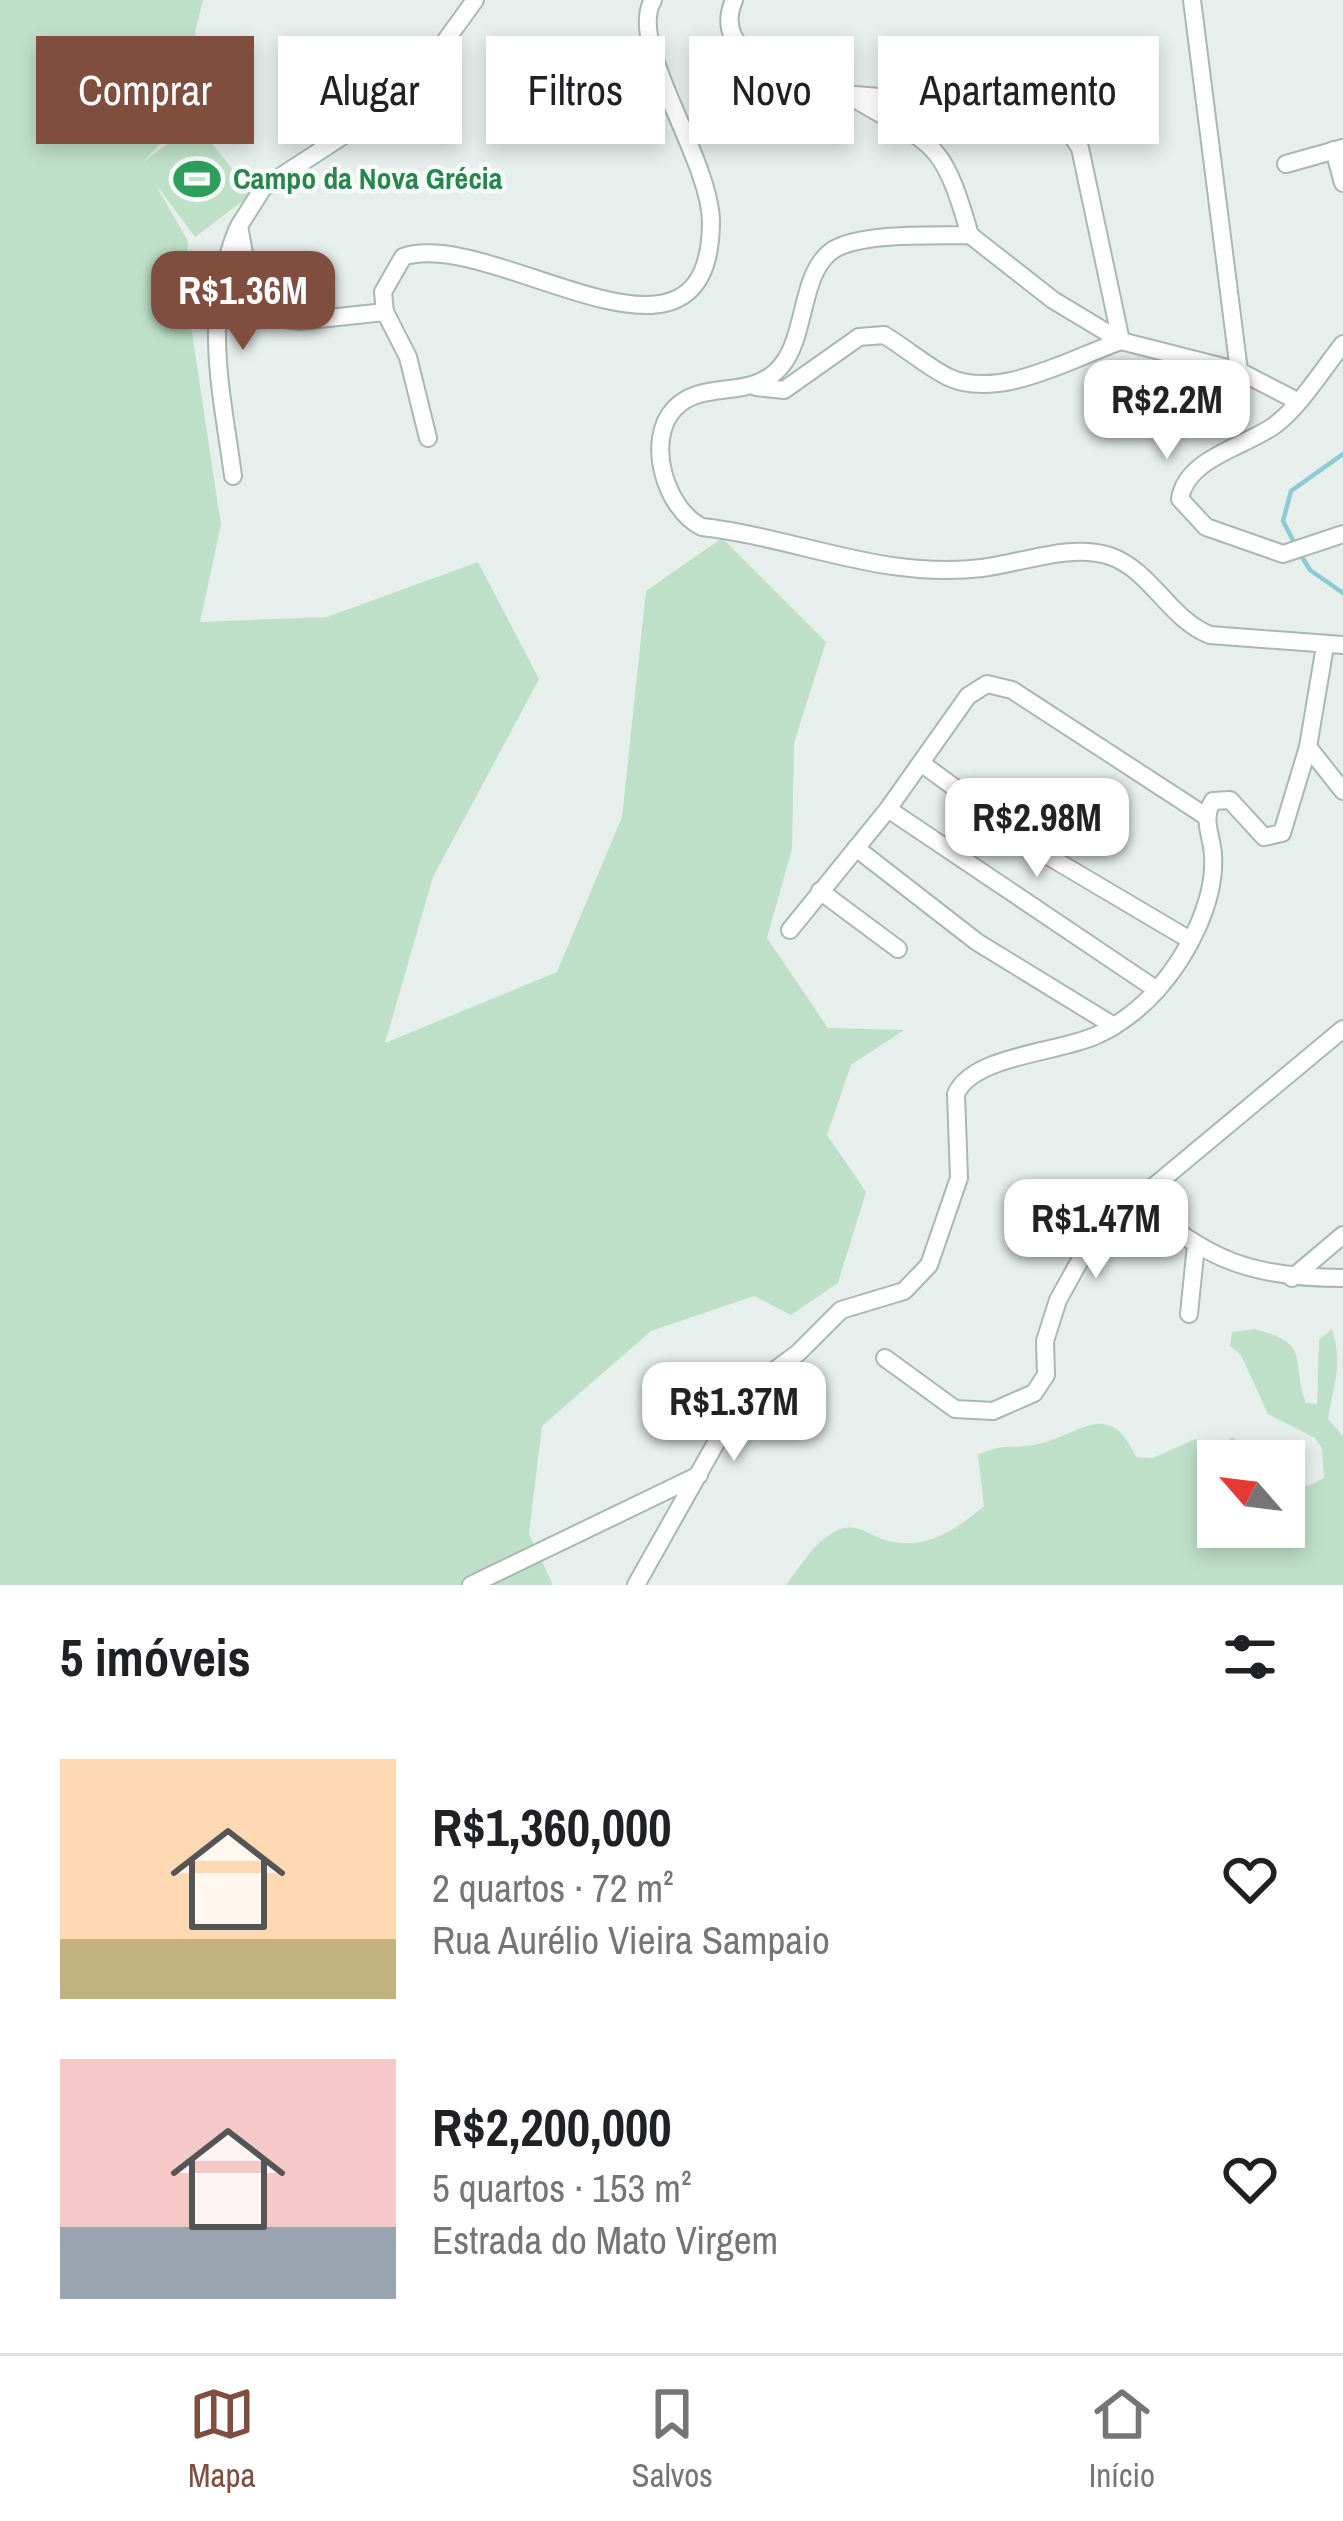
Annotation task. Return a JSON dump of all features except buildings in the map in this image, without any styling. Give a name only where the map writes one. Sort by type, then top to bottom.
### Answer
[{"type":"street","points":[[233,476],[214,315],[221,271],[239,226],[263,188],[406,94],[475,0]]},
{"type":"street","points":[[428,438],[408,357],[385,312],[389,275],[403,257],[424,250],[457,253],[620,304],[674,305],[691,290],[711,245],[711,207],[705,174],[645,34],[653,0]]},
{"type":"street","points":[[733,36],[728,21],[734,0]]},
{"type":"street","points":[[1192,0],[1239,371]]},
{"type":"street","points":[[854,96],[1012,104],[1059,116],[1080,148],[1121,340]]},
{"type":"street","points":[[854,98],[939,151],[953,177],[970,235],[1054,300],[1121,340],[1239,371],[1297,401]]},
{"type":"street","points":[[1286,164],[1339,149],[1343,183]]},
{"type":"street","points":[[239,226],[250,286],[270,317],[300,321],[385,312]]},
{"type":"street","points":[[756,387],[772,377],[801,335],[812,283],[829,252],[848,242],[970,235]]},
{"type":"street","points":[[636,1585],[743,1394],[799,1353],[841,1310],[904,1291],[929,1265],[959,1178],[956,1094],[962,1082],[983,1068],[1049,1054],[1114,1026],[1157,990],[1190,940],[1211,879],[1207,817],[1214,801],[1229,800],[1264,837],[1276,837],[1291,816],[1334,645],[1200,631],[1144,577],[1106,555],[1080,552],[938,571],[876,566],[702,527],[678,512],[668,492],[661,446],[666,419],[696,394],[784,389],[859,337],[873,334],[884,335],[949,377],[972,384],[998,384],[1121,340]]},
{"type":"street","points":[[1343,344],[1265,432],[1190,476],[1180,499],[1206,527],[1298,553],[1343,534]]},
{"type":"street","points":[[790,930],[888,809],[968,696],[987,684],[999,685],[1207,817]]},
{"type":"street","points":[[1308,747],[1343,791]]},
{"type":"street","points":[[921,763],[1048,856],[1190,940]]},
{"type":"street","points":[[888,809],[1157,990]]},
{"type":"street","points":[[856,848],[977,942],[1114,1026]]},
{"type":"street","points":[[820,891],[898,949]]},
{"type":"street","points":[[885,1358],[955,1409],[993,1411],[1034,1394],[1046,1375],[1047,1329],[1093,1237],[1343,1029]]},
{"type":"street","points":[[1138,1200],[1196,1245],[1252,1272],[1343,1278]]},
{"type":"street","points":[[1292,1278],[1343,1235]]},
{"type":"street","points":[[1189,1314],[1196,1245]]},
{"type":"street","points":[[471,1585],[699,1475]]},
{"type":"green space","points":[[0,0],[203,0],[195,36],[36,36],[36,144],[160,144],[143,162],[167,144],[213,144],[252,194],[195,237],[154,182],[188,241],[184,280],[221,525],[200,622],[327,617],[478,562],[539,679],[433,877],[385,1043],[557,972],[622,817],[646,591],[722,538],[826,642],[794,743],[792,849],[767,938],[828,1028],[904,1030],[851,1065],[827,1135],[866,1192],[838,1283],[791,1315],[754,1296],[651,1331],[542,1426],[529,1534],[553,1585],[0,1585]]},
{"type":"green space","points":[[1254,1329],[1285,1341],[1296,1355],[1306,1403],[1317,1404],[1319,1340],[1332,1329],[1337,1363],[1328,1419],[1343,1436],[1343,1585],[786,1585],[815,1547],[838,1530],[856,1528],[896,1543],[910,1543],[937,1537],[961,1524],[984,1506],[978,1455],[1050,1441],[1103,1424],[1125,1438],[1136,1457],[1153,1458],[1197,1440],[1197,1548],[1305,1548],[1305,1484],[1324,1478],[1322,1448],[1315,1438],[1268,1414],[1241,1355],[1230,1346],[1232,1332]]},
{"type":"waterway","points":[[1295,544],[1283,521],[1291,491],[1343,454]]},
{"type":"waterway","points":[[1300,554],[1310,570],[1343,593]]},
{"type":"place","name":"Campo da Nova Grécia","points":[[197,179]]}]
